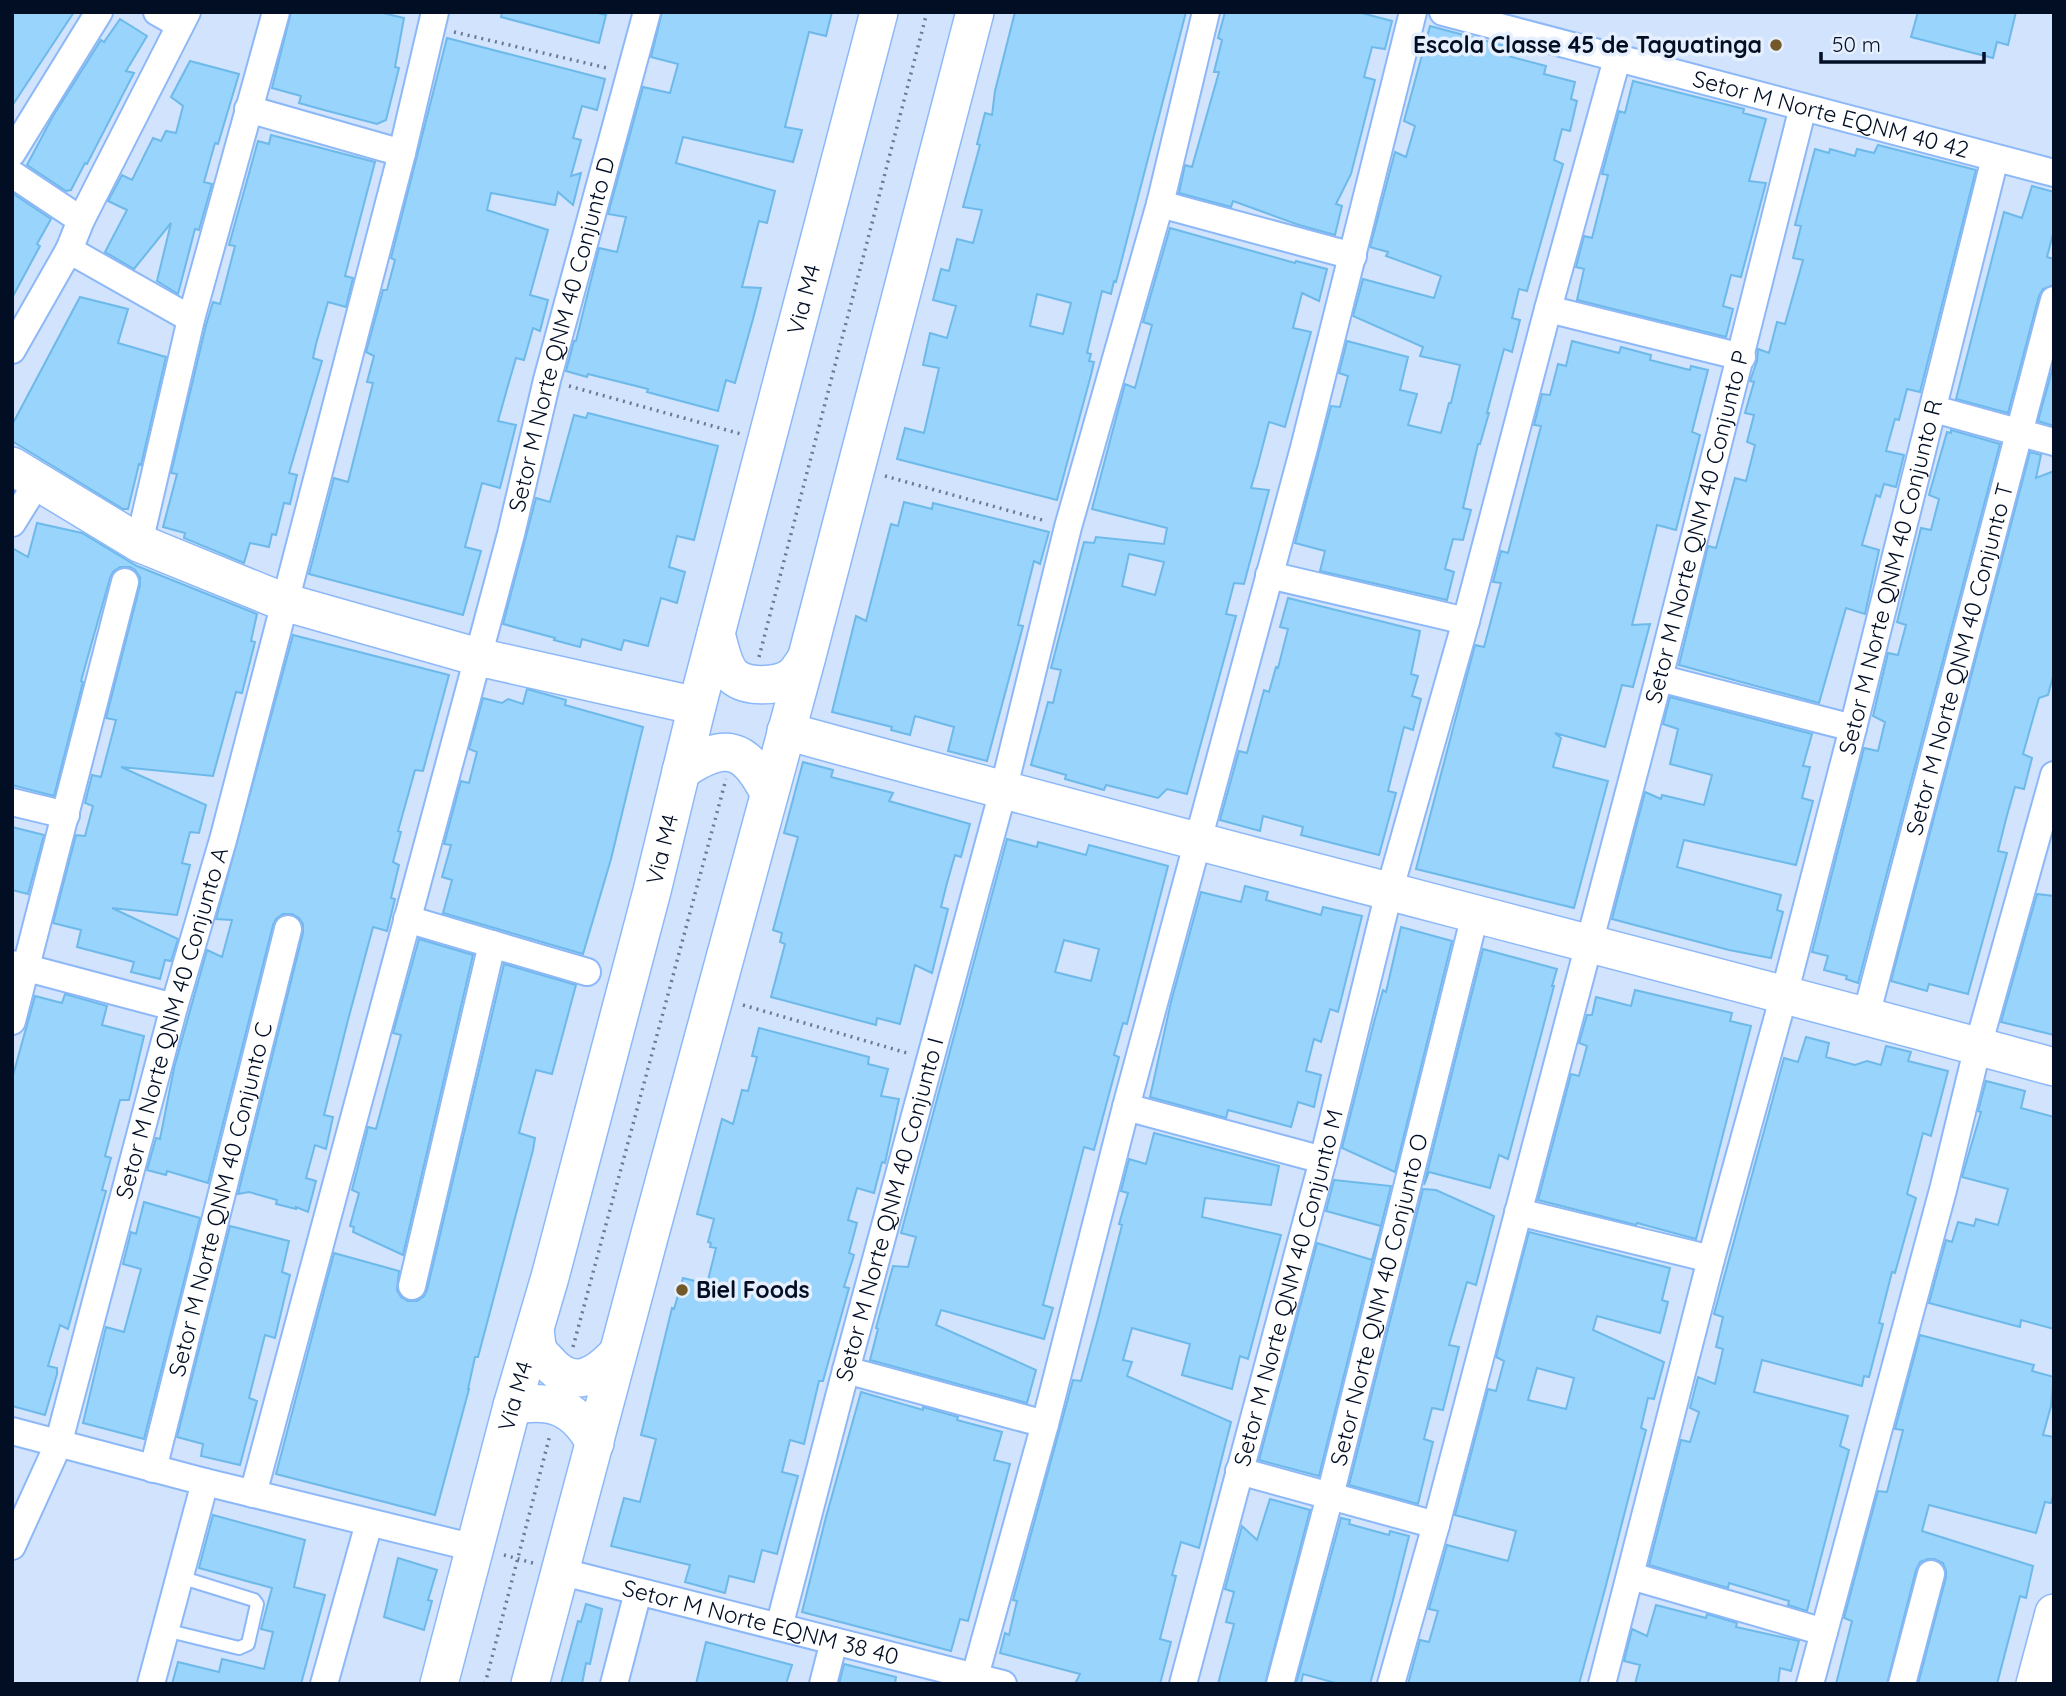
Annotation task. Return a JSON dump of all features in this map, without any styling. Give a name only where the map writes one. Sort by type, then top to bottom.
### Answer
[{"type":"main road","name":"Via M4","points":[[439,1684],[652,891],[697,706],[879,12]]},
{"type":"main road","points":[[530,1684],[806,659],[975,12]]},
{"type":"main road","points":[[25,475],[139,543],[284,602],[478,657],[697,706]]},
{"type":"main road","points":[[716,634],[732,675],[753,683],[763,685],[785,680],[793,676],[806,659]]},
{"type":"main road","points":[[786,731],[1003,791],[1199,840],[2054,1067]]},
{"type":"main road","points":[[681,771],[716,753],[733,753],[750,761],[758,770],[769,793]]},
{"type":"main road","points":[[535,1329],[539,1352],[554,1369],[572,1413],[585,1425],[598,1427]]},
{"type":"main road","points":[[512,1406],[531,1402],[550,1403],[572,1378],[588,1378],[602,1370],[617,1355]]},
{"type":"main road","points":[[2035,1684],[2054,1613]]},
{"type":"street","points":[[12,153],[99,12]]},
{"type":"street","points":[[12,350],[69,250],[81,220],[184,19],[157,12]]},
{"type":"street","points":[[139,543],[191,318],[276,12]]},
{"type":"street","name":"Setor M Norte QNM 40 Conjunto D","points":[[253,1494],[511,534],[547,380],[647,12]]},
{"type":"street","name":"Setor M Norte QNM 40 Conjunto I","points":[[779,1627],[1003,791],[1068,527],[1160,204],[1206,12]]},
{"type":"street","points":[[975,1676],[1045,1424],[1126,1107],[1353,256],[1413,12]]},
{"type":"street","name":"Setor M Norte EQNM 40 42","points":[[1443,12],[2054,173]]},
{"type":"street","name":"Setor M Norte QNM 40 Conjunto A","points":[[12,1546],[58,1445],[174,1007],[223,840],[402,153],[433,20]]},
{"type":"street","name":"Setor M Norte QNM 40 Conjunto M","points":[[1183,1684],[1323,1160],[1389,892],[1466,621],[1617,59]]},
{"type":"street","name":"Setor M Norte QNM 40 Conjunto P","points":[[1391,1684],[1436,1525],[1659,678],[1803,107]]},
{"type":"street","points":[[248,109],[402,153]]},
{"type":"street","name":"Setor M Norte QNM 40 Conjunto R","points":[[1602,1684],[1711,1259],[1784,995],[1853,728],[1996,158]]},
{"type":"street","points":[[12,174],[81,220]]},
{"type":"street","points":[[1160,204],[1353,256]]},
{"type":"street","points":[[69,250],[191,318]]},
{"type":"street","name":"Setor M Norte QNM 40 Conjunto T","points":[[1866,1016],[2054,300]]},
{"type":"street","points":[[1548,309],[1742,357]]},
{"type":"street","points":[[1934,409],[2054,442]]},
{"type":"street","points":[[12,523],[25,475]]},
{"type":"street","points":[[1269,575],[1466,621]]},
{"type":"street","points":[[12,1021],[20,966],[66,814],[125,582]]},
{"type":"street","points":[[1659,678],[1853,728]]},
{"type":"street","points":[[1810,1684],[1943,1190],[1978,1046],[2054,775]]},
{"type":"street","points":[[12,802],[66,814]]},
{"type":"street","name":"Setor Norte QNM 40 Conjunto O","points":[[1280,1684],[1330,1496],[1475,915]]},
{"type":"street","points":[[407,919],[586,972]]},
{"type":"street","name":"Setor M Norte QNM 40 Conjunto C","points":[[153,1469],[288,929]]},
{"type":"street","points":[[412,1286],[492,944]]},
{"type":"street","points":[[20,966],[174,1007]]},
{"type":"street","points":[[1126,1107],[1323,1160]]},
{"type":"street","points":[[1518,1212],[1711,1259]]},
{"type":"street","points":[[846,1370],[1045,1424]]},
{"type":"street","points":[[12,1431],[58,1445],[475,1548]]},
{"type":"street","points":[[1240,1471],[1436,1525]]},
{"type":"street","points":[[151,1684],[205,1482]]},
{"type":"street","points":[[324,1684],[369,1523]]},
{"type":"street","name":"Setor M Norte EQNM 38 40","points":[[559,1571],[834,1641],[940,1676],[975,1676],[1003,1684]]},
{"type":"street","points":[[1902,1684],[1931,1574]]},
{"type":"street","points":[[1631,1576],[1824,1632]]},
{"type":"street","points":[[614,1684],[638,1592]]},
{"type":"street","points":[[823,1684],[834,1641]]},
{"type":"lane","points":[[166,1630],[239,1648],[248,1644],[257,1610],[254,1600],[180,1577]]},
{"type":"path","points":[[753,683],[926,12]]},
{"type":"path","points":[[433,20],[631,74]]},
{"type":"path","points":[[547,380],[766,441]]},
{"type":"path","points":[[856,468],[1068,527]]},
{"type":"path","points":[[485,1684],[733,753]]},
{"type":"path","points":[[714,997],[930,1059]]},
{"type":"path","points":[[475,1548],[559,1571]]},
{"type":"building","points":[[12,12],[74,12],[12,106]]},
{"type":"building","points":[[291,12],[379,12],[404,18],[395,67],[399,68],[386,120],[377,124],[299,103],[301,96],[272,88]]},
{"type":"building","points":[[502,12],[594,12],[606,15],[599,43],[501,17]]},
{"type":"building","points":[[662,12],[832,12],[826,36],[809,32],[785,127],[802,130],[793,162],[683,137],[676,163],[775,191],[767,223],[759,221],[742,287],[761,288],[753,319],[735,383],[726,380],[718,411],[647,392],[648,389],[566,371],[599,248],[617,252],[626,217],[608,214],[643,87],[670,93],[678,64],[651,57]]},
{"type":"building","points":[[1015,12],[1186,12],[1116,282],[1114,281],[1111,294],[1102,291],[1087,353],[1091,354],[1089,361],[1094,362],[1057,500],[897,459],[905,428],[924,433],[939,368],[923,365],[930,333],[947,338],[956,306],[933,300],[941,269],[949,271],[957,239],[973,243],[982,210],[963,207],[980,145],[977,144],[985,113],[992,115],[995,91]],"holes":[[[1037,294],[1071,303],[1063,334],[1030,326]]]},
{"type":"building","points":[[1225,12],[1358,12],[1392,21],[1385,49],[1372,47],[1364,77],[1375,80],[1351,174],[1336,204],[1342,206],[1335,235],[1233,201],[1231,207],[1179,193],[1185,165],[1192,167],[1219,72],[1214,72],[1222,40],[1218,38]]},
{"type":"building","points":[[1918,12],[2016,12],[2008,45],[1997,42],[1993,58],[1911,37]]},
{"type":"building","points":[[120,19],[147,36],[126,71],[134,73],[87,164],[85,163],[71,190],[66,191],[27,165],[53,116],[101,40],[104,42]]},
{"type":"building","points":[[1430,26],[1509,47],[1508,56],[1546,66],[1544,74],[1575,82],[1571,99],[1577,101],[1570,131],[1562,129],[1554,160],[1563,164],[1527,291],[1519,289],[1512,318],[1520,320],[1512,352],[1504,349],[1489,413],[1478,444],[1463,508],[1471,510],[1463,540],[1453,539],[1445,569],[1454,572],[1447,600],[1320,571],[1325,551],[1295,543],[1331,406],[1340,407],[1348,376],[1339,373],[1347,341],[1408,357],[1400,390],[1417,394],[1408,425],[1441,433],[1451,403],[1460,365],[1420,356],[1423,347],[1353,316],[1363,279],[1434,298],[1441,276],[1386,256],[1388,252],[1370,247],[1395,152],[1406,157],[1415,126],[1404,121]]},
{"type":"building","points":[[447,38],[605,79],[597,110],[582,106],[573,138],[581,140],[571,176],[581,173],[573,205],[558,192],[555,205],[491,193],[487,210],[548,230],[530,295],[548,300],[540,331],[533,328],[524,360],[516,358],[498,421],[516,425],[500,488],[482,483],[465,547],[481,551],[463,615],[309,574],[334,478],[348,482],[373,383],[367,382],[374,356],[366,352],[383,290],[387,290],[395,260],[391,258]]},
{"type":"building","points":[[190,61],[239,74],[204,182],[212,184],[199,230],[195,229],[178,294],[157,281],[171,223],[134,269],[105,252],[127,210],[108,201],[122,175],[132,180],[153,138],[161,141],[166,131],[176,133],[183,106],[171,97]]},
{"type":"building","points":[[1633,81],[1744,109],[1743,113],[1766,119],[1749,181],[1766,183],[1741,277],[1731,275],[1723,306],[1733,309],[1726,337],[1577,300],[1584,269],[1576,267],[1584,236],[1592,238],[1608,175],[1602,174],[1619,111],[1625,113]]},
{"type":"building","points":[[271,135],[375,162],[345,276],[353,278],[346,307],[328,302],[316,344],[313,358],[322,361],[289,473],[297,475],[290,504],[284,503],[276,535],[272,534],[269,547],[250,543],[244,563],[184,538],[185,533],[163,527],[177,474],[171,473],[206,325],[213,302],[220,304],[235,246],[229,245],[258,141],[269,144]]},
{"type":"building","points":[[1878,145],[1976,170],[1920,392],[1907,389],[1899,420],[1895,419],[1886,451],[1904,455],[1896,487],[1884,484],[1880,497],[1876,495],[1862,545],[1879,550],[1865,614],[1846,608],[1819,703],[1679,665],[1708,546],[1716,548],[1735,478],[1746,481],[1755,445],[1747,442],[1754,415],[1745,413],[1754,382],[1750,381],[1758,349],[1769,353],[1777,322],[1785,324],[1803,260],[1793,258],[1801,226],[1795,225],[1815,149],[1829,153],[1830,149],[1855,156],[1857,149],[1874,153]]},
{"type":"building","points":[[2032,186],[2054,192],[2054,230],[2047,257],[2054,259],[2054,285],[2043,289],[2039,296],[2008,413],[1956,399],[2004,212],[2022,218]]},
{"type":"building","points":[[12,193],[51,219],[12,298]]},
{"type":"building","points":[[1170,228],[1295,263],[1296,261],[1327,269],[1319,301],[1302,293],[1293,328],[1311,332],[1285,427],[1269,422],[1251,488],[1269,490],[1244,584],[1234,583],[1226,614],[1236,616],[1187,794],[1167,789],[1158,798],[1106,785],[1104,790],[1065,779],[1066,775],[1031,765],[1048,702],[1053,703],[1061,670],[1051,668],[1084,542],[1094,543],[1096,537],[1164,544],[1167,528],[1092,509],[1125,384],[1135,388],[1152,325],[1143,322]],"holes":[[[1129,554],[1164,562],[1155,595],[1122,586]]]},
{"type":"building","points":[[80,297],[128,309],[118,343],[166,357],[128,509],[123,509],[12,441],[12,425]]},
{"type":"building","points":[[1572,341],[1619,353],[1621,347],[1651,355],[1650,360],[1690,370],[1691,366],[1708,370],[1692,432],[1700,435],[1676,530],[1657,525],[1632,625],[1650,624],[1633,687],[1622,685],[1605,747],[1555,733],[1561,738],[1553,767],[1608,781],[1574,908],[1416,869],[1475,645],[1484,647],[1501,583],[1493,582],[1501,551],[1508,553],[1541,426],[1534,425],[1542,394],[1550,395],[1558,364],[1566,366]]},
{"type":"building","points":[[2054,363],[2054,426],[2038,421]]},
{"type":"building","points":[[588,413],[718,446],[694,540],[677,536],[669,567],[685,572],[677,603],[661,598],[648,646],[624,640],[621,650],[582,639],[580,647],[503,624],[536,498],[550,502],[574,415],[586,418]]},
{"type":"building","points":[[1951,430],[2000,444],[1858,983],[1846,979],[1847,976],[1824,970],[1828,956],[1812,952],[1864,748],[1878,751],[1885,722],[1873,716],[1888,653],[1898,655],[1906,625],[1897,622],[1921,528],[1931,530],[1939,499],[1929,495],[1947,432],[1951,433]]},
{"type":"building","points":[[2030,452],[2041,455],[2036,478],[2054,471],[2054,673],[2048,695],[2039,698],[2023,754],[2032,758],[2024,789],[2015,787],[2006,819],[1998,851],[2007,853],[1968,994],[1929,984],[1927,991],[1891,981]]},
{"type":"building","points":[[904,502],[932,509],[933,503],[1049,532],[1040,564],[1034,561],[1018,625],[1023,626],[987,761],[948,751],[954,727],[915,716],[910,735],[891,730],[892,727],[832,712],[856,616],[866,621],[891,524],[898,526]]},
{"type":"building","points":[[37,523],[82,533],[137,566],[257,614],[251,641],[255,642],[242,693],[236,692],[213,776],[121,767],[206,805],[199,833],[190,832],[182,863],[190,865],[177,915],[112,908],[178,939],[171,961],[165,960],[160,979],[131,972],[134,962],[77,947],[81,930],[53,923],[76,835],[85,836],[93,806],[85,803],[92,775],[101,777],[116,720],[106,718],[140,585],[140,577],[130,567],[120,567],[110,578],[81,681],[83,682],[54,796],[12,785],[12,548],[28,557]]},
{"type":"building","points":[[1288,598],[1420,631],[1411,674],[1418,676],[1412,696],[1421,699],[1413,730],[1404,727],[1388,791],[1396,793],[1379,855],[1301,835],[1303,827],[1263,816],[1260,831],[1220,820],[1239,751],[1247,753],[1264,690],[1269,692],[1276,667],[1278,668],[1288,629],[1280,627]]},
{"type":"building","points":[[293,635],[449,675],[423,771],[415,770],[398,831],[401,832],[393,862],[399,865],[391,898],[395,899],[387,931],[373,927],[348,1020],[324,1115],[333,1117],[326,1149],[315,1145],[306,1178],[316,1181],[308,1212],[276,1204],[277,1200],[249,1192],[238,1194],[303,933],[303,924],[292,914],[283,914],[273,925],[208,1183],[167,1171],[166,1175],[147,1170],[156,1138],[160,1139],[174,1068],[207,950],[222,957],[232,920],[216,919]]},
{"type":"building","points":[[527,689],[566,700],[565,705],[643,727],[611,859],[583,954],[443,913],[452,880],[442,877],[451,845],[444,844],[461,781],[469,783],[477,752],[469,749],[483,698],[502,703],[508,699],[523,704]]},
{"type":"building","points":[[1670,697],[1812,734],[1803,766],[1810,767],[1802,798],[1813,801],[1796,865],[1684,840],[1677,867],[1781,895],[1777,910],[1783,912],[1771,958],[1729,950],[1612,919],[1645,792],[1661,799],[1662,795],[1704,805],[1712,775],[1670,764],[1678,729],[1663,724]]},
{"type":"building","points":[[803,762],[833,770],[831,777],[893,793],[889,801],[970,824],[961,857],[955,855],[947,883],[941,907],[948,909],[932,973],[915,965],[900,1024],[877,1018],[876,1025],[771,997],[785,944],[780,942],[782,933],[773,930],[798,837],[784,833]]},
{"type":"building","points":[[12,827],[44,835],[28,894],[12,890]]},
{"type":"building","points":[[1007,839],[1037,847],[1038,842],[1086,855],[1089,845],[1168,866],[1127,1024],[1123,1023],[1114,1055],[1119,1057],[1094,1150],[1084,1147],[1043,1305],[1053,1308],[1044,1339],[941,1310],[936,1325],[1036,1370],[1027,1403],[870,1360],[893,1266],[908,1267],[916,1237],[901,1233]],"holes":[[[1064,940],[1099,949],[1091,981],[1055,972]]]},
{"type":"building","points":[[1245,886],[1268,892],[1266,900],[1321,915],[1323,907],[1362,916],[1338,1012],[1330,1009],[1321,1042],[1314,1039],[1306,1071],[1321,1075],[1314,1107],[1298,1102],[1291,1127],[1228,1110],[1226,1118],[1150,1097],[1171,1002],[1201,892],[1241,902]]},
{"type":"building","points":[[2037,894],[2054,896],[2054,1035],[2001,1022]]},
{"type":"building","points":[[1401,927],[1452,941],[1395,1172],[1342,1148],[1383,990],[1386,992]]},
{"type":"building","points":[[419,939],[473,955],[403,1255],[353,1232],[354,1227],[350,1226],[359,1193],[352,1190],[368,1127],[376,1129],[401,1035],[393,1033]]},
{"type":"building","points":[[1483,949],[1557,969],[1554,986],[1508,1159],[1499,1155],[1490,1188],[1429,1172],[1424,1185]]},
{"type":"building","points":[[504,964],[576,985],[552,1074],[536,1070],[524,1114],[519,1133],[535,1138],[533,1150],[478,1357],[475,1357],[435,1515],[276,1474],[334,1253],[399,1271],[397,1290],[401,1297],[408,1301],[417,1301],[427,1290]]},
{"type":"building","points":[[1635,990],[1732,1013],[1730,1021],[1751,1026],[1696,1239],[1538,1200],[1571,1074],[1579,1076],[1587,1046],[1579,1043],[1587,1015],[1592,1015],[1596,997],[1631,1006]]},
{"type":"building","points":[[65,994],[107,1006],[102,1025],[144,1036],[129,1100],[120,1100],[105,1156],[111,1158],[102,1190],[106,1191],[68,1329],[60,1325],[48,1366],[57,1368],[57,1374],[45,1415],[12,1406],[12,1079],[35,996],[62,1003]]},
{"type":"building","points":[[759,1028],[869,1057],[868,1064],[888,1069],[881,1096],[899,1099],[885,1163],[882,1162],[874,1193],[857,1188],[848,1220],[857,1223],[849,1253],[854,1255],[844,1287],[849,1288],[823,1381],[819,1381],[804,1444],[790,1440],[782,1472],[798,1476],[777,1554],[762,1550],[754,1582],[729,1576],[725,1593],[685,1582],[690,1565],[611,1546],[624,1498],[640,1502],[656,1439],[641,1435],[672,1308],[674,1309],[683,1278],[707,1284],[716,1248],[710,1247],[711,1243],[708,1242],[714,1219],[697,1214],[722,1119],[733,1124],[742,1090],[748,1091],[757,1057],[752,1056]]},
{"type":"building","points":[[1806,1037],[1829,1043],[1826,1057],[1855,1065],[1867,1061],[1881,1065],[1886,1046],[1911,1052],[1908,1061],[1948,1071],[1931,1136],[1923,1133],[1907,1194],[1916,1198],[1895,1273],[1892,1272],[1879,1323],[1883,1324],[1869,1377],[1864,1376],[1862,1386],[1762,1360],[1754,1392],[1848,1416],[1840,1446],[1849,1450],[1807,1611],[1788,1605],[1789,1601],[1729,1583],[1728,1588],[1649,1565],[1681,1440],[1690,1442],[1699,1412],[1690,1408],[1698,1377],[1715,1384],[1723,1349],[1716,1347],[1723,1317],[1714,1314],[1784,1058],[1798,1062]]},
{"type":"building","points":[[1986,1081],[2025,1091],[2021,1108],[2054,1117],[2054,1329],[2021,1320],[2020,1327],[1929,1303],[1946,1240],[1952,1242],[1958,1222],[1974,1226],[1976,1219],[1998,1225],[2008,1189],[1962,1177],[1981,1112],[1978,1111]]},
{"type":"building","points":[[1154,1133],[1279,1166],[1271,1205],[1205,1198],[1202,1217],[1281,1235],[1248,1359],[1240,1356],[1232,1389],[1182,1375],[1190,1344],[1132,1328],[1123,1360],[1132,1362],[1127,1376],[1231,1422],[1199,1548],[1181,1542],[1172,1575],[1176,1576],[1160,1639],[1171,1642],[1160,1684],[1075,1684],[1080,1674],[1000,1653],[1005,1633],[1009,1635],[1017,1601],[1013,1600],[1073,1380],[1081,1381],[1098,1319],[1122,1225],[1119,1224],[1128,1193],[1121,1191],[1129,1159],[1146,1164]]},
{"type":"building","points":[[1334,1180],[1391,1186],[1319,1476],[1259,1460],[1317,1243],[1372,1260],[1381,1226],[1326,1211]]},
{"type":"building","points":[[1423,1189],[1436,1190],[1494,1216],[1476,1285],[1467,1282],[1449,1345],[1459,1347],[1443,1410],[1432,1408],[1424,1439],[1433,1442],[1418,1504],[1349,1485]]},
{"type":"building","points":[[144,1202],[200,1218],[144,1439],[83,1423],[106,1327],[124,1332],[141,1269],[123,1264],[131,1232],[136,1234]]},
{"type":"building","points":[[230,1226],[289,1241],[282,1272],[290,1275],[275,1338],[265,1335],[249,1398],[257,1401],[240,1465],[201,1456],[203,1444],[177,1437]]},
{"type":"building","points":[[1529,1232],[1670,1268],[1662,1300],[1668,1302],[1660,1333],[1597,1316],[1593,1330],[1664,1362],[1654,1399],[1648,1398],[1641,1428],[1646,1430],[1579,1684],[1408,1684],[1420,1640],[1429,1642],[1438,1611],[1429,1609],[1447,1545],[1508,1561],[1516,1531],[1455,1515],[1488,1389],[1496,1391],[1504,1361],[1496,1357]],"holes":[[[1537,1368],[1574,1378],[1566,1409],[1528,1400]]]},
{"type":"building","points":[[1920,1335],[2034,1365],[2032,1371],[2054,1377],[2051,1406],[2043,1435],[2054,1437],[2054,1493],[2051,1503],[2045,1502],[2036,1533],[1929,1505],[1922,1531],[2033,1566],[2026,1598],[2020,1596],[1997,1684],[1918,1684],[1946,1577],[1943,1563],[1928,1559],[1920,1562],[1916,1570],[1887,1684],[1836,1684],[1852,1621],[1844,1618],[1878,1491],[1887,1492],[1903,1430],[1895,1429]]},
{"type":"building","points":[[861,1392],[923,1410],[923,1407],[958,1417],[957,1420],[1002,1432],[994,1460],[1010,1464],[968,1621],[960,1619],[951,1651],[802,1612]]},
{"type":"building","points":[[1270,1499],[1310,1510],[1265,1684],[1218,1684],[1234,1624],[1226,1622],[1234,1592],[1225,1589],[1242,1526],[1257,1540]]},
{"type":"building","points":[[213,1515],[305,1540],[294,1587],[325,1595],[301,1684],[172,1684],[178,1662],[219,1672],[222,1659],[264,1669],[273,1632],[261,1629],[272,1588],[199,1568]]},
{"type":"building","points":[[1341,1518],[1350,1520],[1349,1524],[1389,1535],[1390,1531],[1409,1536],[1393,1600],[1370,1684],[1339,1684],[1303,1674],[1301,1684],[1296,1684]]},
{"type":"building","points":[[398,1558],[437,1570],[428,1600],[432,1601],[424,1630],[384,1617]]},
{"type":"building","points":[[586,1604],[602,1609],[590,1664],[586,1663],[582,1684],[561,1684],[578,1621],[581,1622]]},
{"type":"building","points":[[1656,1605],[1706,1618],[1707,1614],[1737,1623],[1736,1627],[1799,1641],[1791,1671],[1780,1668],[1778,1684],[1635,1684],[1640,1665],[1624,1661],[1632,1629],[1647,1636]]},
{"type":"building","points":[[706,1642],[792,1665],[786,1684],[696,1684]]},
{"type":"building","points":[[844,1664],[896,1677],[895,1684],[839,1684]]},
{"type":"place","name":"Escola Classe 45 de Taguatinga","points":[[1776,45]]},
{"type":"place","name":"Biel Foods","points":[[682,1290]]}]
